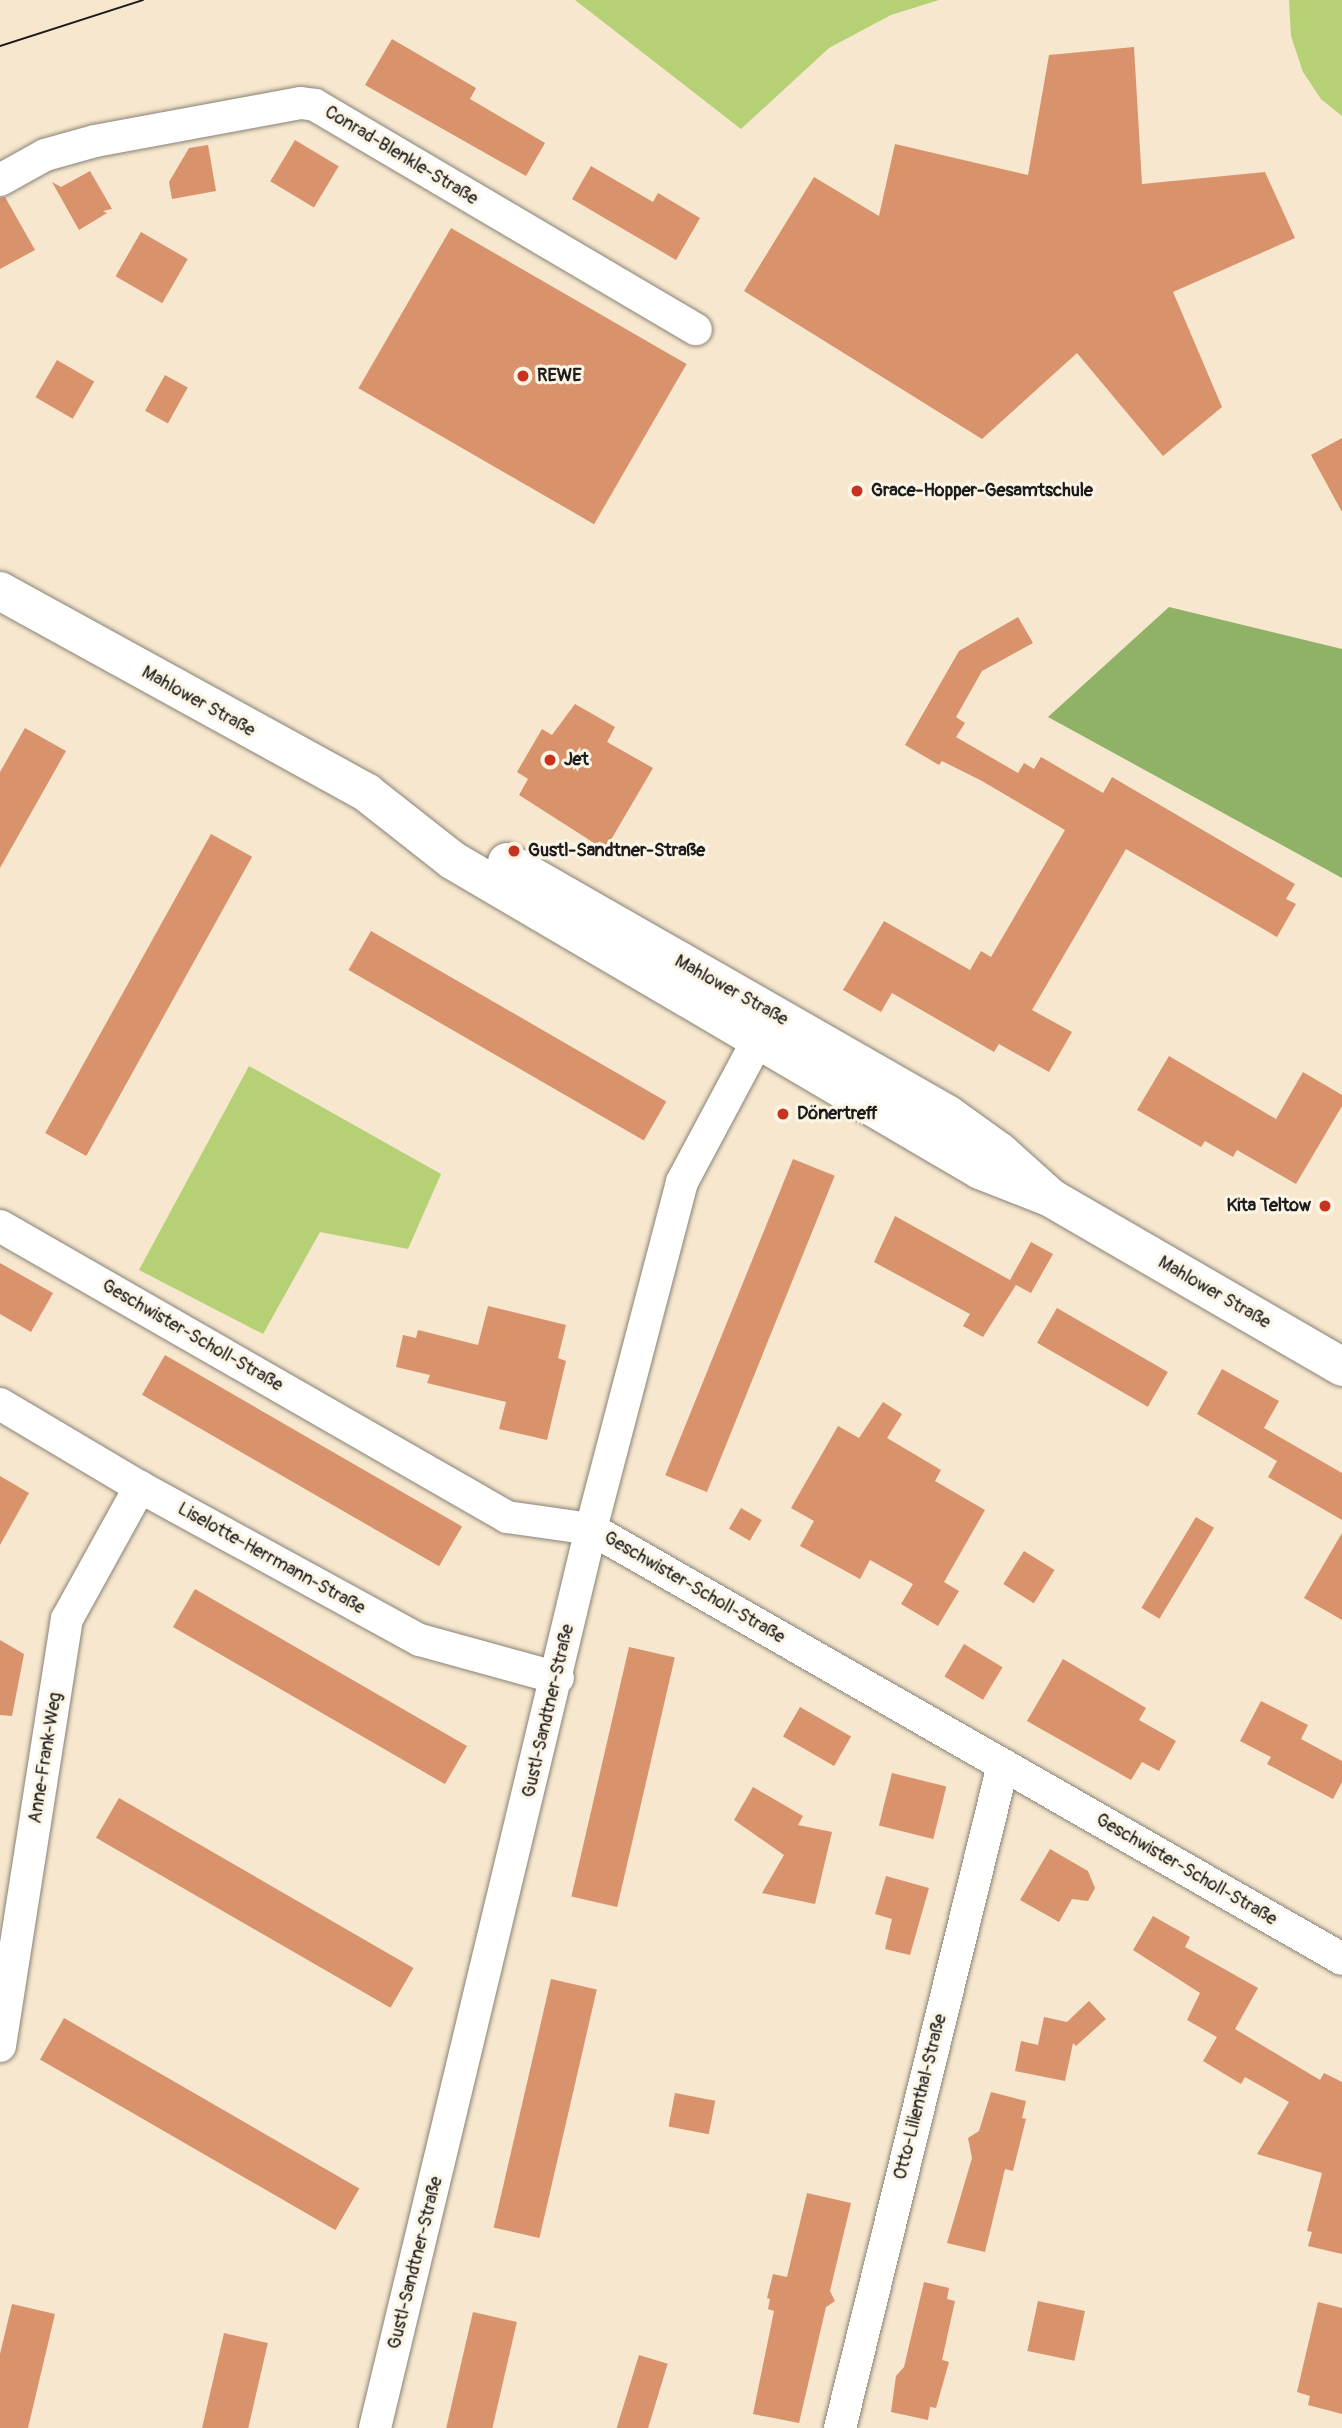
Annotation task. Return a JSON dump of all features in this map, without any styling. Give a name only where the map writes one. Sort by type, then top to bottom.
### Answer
[{"type":"main road","name":"Mahlower Straße","points":[[0,591],[396,812],[475,842],[766,1026],[947,1114],[1000,1152],[1051,1198],[1342,1367]]},
{"type":"street","name":"Conrad-Blenkle-Straße","points":[[0,180],[45,155],[95,141],[301,103],[315,105],[696,329]]},
{"type":"street","name":"Gustl-Sandtner-Straße","points":[[375,2428],[558,1678],[590,1530],[682,1182],[766,1026]]},
{"type":"street","name":"Geschwister-Scholl-Straße","points":[[0,1226],[507,1517],[590,1530],[1342,1959]]},
{"type":"street","name":"Liselotte-Herrmann-Straße","points":[[0,1404],[140,1487],[419,1640],[558,1678]]},
{"type":"street","name":"Anne-Frank-Weg","points":[[0,2046],[67,1619],[140,1487]]},
{"type":"street","name":"Otto-Lilienthal-Straße","points":[[840,2428],[1003,1765]]},
{"type":"green space","points":[[575,0],[939,0],[891,15],[829,48],[741,129]]},
{"type":"green space","points":[[1289,0],[1342,0],[1342,116],[1321,99],[1303,72],[1291,36]]},
{"type":"green space","points":[[1169,607],[1342,649],[1342,878],[1048,717]]},
{"type":"green space","points":[[249,1066],[441,1174],[408,1249],[320,1232],[263,1334],[139,1270]]},
{"type":"building","points":[[392,39],[476,88],[470,99],[545,143],[526,176],[365,85]]},
{"type":"building","points":[[1134,47],[1142,184],[1265,172],[1295,238],[1173,292],[1222,407],[1163,456],[1077,353],[982,439],[744,291],[814,177],[879,216],[895,144],[1028,175],[1049,55]]},
{"type":"building","points":[[295,140],[339,166],[314,207],[270,181]]},
{"type":"building","points":[[208,145],[216,191],[172,199],[169,182],[189,148]]},
{"type":"building","points":[[591,166],[653,202],[658,193],[700,218],[676,260],[572,199]]},
{"type":"building","points":[[90,171],[112,209],[103,211],[107,213],[79,230],[52,182],[61,187]]},
{"type":"building","points":[[5,197],[35,250],[0,269],[0,198]]},
{"type":"building","name":"REWE","points":[[451,228],[687,364],[594,524],[358,388]]},
{"type":"building","points":[[141,232],[188,259],[162,303],[116,276]]},
{"type":"building","points":[[57,360],[94,382],[73,419],[36,397]]},
{"type":"building","points":[[165,375],[188,388],[168,423],[145,411]]},
{"type":"building","points":[[1342,438],[1342,512],[1311,455]]},
{"type":"building","points":[[1018,617],[1033,643],[982,671],[956,717],[965,723],[956,737],[1018,773],[1024,763],[1034,769],[1041,757],[1103,793],[1112,777],[1295,884],[1286,899],[1296,904],[1277,937],[1126,849],[1032,1010],[1072,1032],[1049,1072],[999,1044],[994,1052],[892,993],[881,1012],[843,990],[884,921],[970,970],[981,951],[991,957],[1065,830],[982,781],[942,761],[939,765],[905,745],[959,651]]},
{"type":"building","points":[[575,704],[615,727],[607,742],[653,768],[605,850],[519,795],[528,779],[517,772],[542,729],[552,735]]},
{"type":"building","points":[[25,728],[66,751],[0,868],[0,772]]},
{"type":"building","points":[[211,834],[252,857],[86,1156],[45,1133]]},
{"type":"building","points":[[371,931],[666,1102],[644,1140],[348,970]]},
{"type":"building","points":[[1169,1056],[1276,1119],[1303,1072],[1342,1095],[1342,1106],[1296,1184],[1237,1150],[1233,1157],[1205,1141],[1201,1147],[1137,1110]]},
{"type":"building","points":[[793,1159],[835,1176],[707,1492],[665,1475]]},
{"type":"building","points":[[895,1216],[1010,1280],[1031,1242],[1053,1254],[1031,1293],[1016,1285],[983,1337],[963,1326],[970,1314],[874,1262]]},
{"type":"building","points":[[0,1263],[53,1293],[31,1332],[0,1314]]},
{"type":"building","points":[[488,1306],[566,1325],[558,1358],[566,1361],[547,1440],[499,1429],[506,1402],[427,1383],[430,1375],[396,1367],[403,1335],[416,1338],[418,1330],[478,1345]]},
{"type":"building","points":[[1057,1308],[1168,1372],[1148,1407],[1037,1343]]},
{"type":"building","points":[[165,1355],[462,1526],[439,1566],[142,1395]]},
{"type":"building","points":[[1222,1369],[1279,1401],[1264,1428],[1342,1473],[1342,1520],[1268,1477],[1277,1461],[1197,1414]]},
{"type":"building","points":[[883,1402],[902,1414],[887,1438],[941,1470],[935,1481],[985,1510],[944,1582],[959,1591],[938,1626],[901,1604],[913,1584],[870,1560],[860,1579],[800,1546],[814,1521],[791,1508],[838,1426],[859,1438]]},
{"type":"building","points":[[0,1476],[29,1493],[0,1545]]},
{"type":"building","points":[[741,1508],[762,1520],[750,1541],[729,1529]]},
{"type":"building","points":[[1196,1517],[1214,1528],[1159,1619],[1141,1608]]},
{"type":"building","points":[[1342,1533],[1342,1620],[1304,1598]]},
{"type":"building","points":[[1024,1551],[1055,1570],[1034,1603],[1003,1584]]},
{"type":"building","points":[[195,1589],[467,1746],[445,1784],[173,1627]]},
{"type":"building","points":[[0,1640],[24,1654],[12,1716],[0,1715]]},
{"type":"building","points":[[964,1644],[1003,1667],[983,1700],[944,1677]]},
{"type":"building","points":[[629,1647],[675,1658],[617,1907],[571,1896]]},
{"type":"building","points":[[1063,1659],[1146,1708],[1139,1720],[1176,1741],[1159,1771],[1142,1762],[1131,1780],[1027,1721]]},
{"type":"building","points":[[1261,1701],[1308,1725],[1301,1739],[1342,1761],[1342,1782],[1333,1799],[1267,1764],[1271,1757],[1240,1741]]},
{"type":"building","points":[[800,1707],[851,1736],[834,1766],[783,1736]]},
{"type":"building","points":[[892,1773],[946,1787],[933,1839],[879,1825]]},
{"type":"building","points":[[753,1787],[803,1816],[798,1825],[832,1832],[815,1904],[762,1893],[784,1855],[734,1820]]},
{"type":"building","points":[[119,1798],[413,1968],[390,2008],[96,1838]]},
{"type":"building","points":[[1050,1849],[1088,1871],[1095,1888],[1088,1901],[1072,1899],[1059,1922],[1020,1900]]},
{"type":"building","points":[[886,1876],[929,1888],[910,1955],[885,1949],[892,1919],[875,1914]]},
{"type":"building","points":[[1153,1916],[1190,1937],[1185,1947],[1258,1988],[1235,2029],[1320,2080],[1324,2073],[1342,2082],[1342,2254],[1308,2246],[1312,2232],[1307,2231],[1322,2173],[1257,2154],[1289,2102],[1245,2077],[1241,2084],[1203,2061],[1217,2037],[1187,2020],[1200,1993],[1133,1950]]},
{"type":"building","points":[[551,1979],[597,1990],[539,2238],[494,2227]]},
{"type":"building","points":[[1089,2001],[1106,2019],[1076,2046],[1073,2043],[1065,2081],[1015,2071],[1021,2041],[1038,2045],[1044,2017],[1067,2022]]},
{"type":"building","points":[[64,2018],[359,2188],[335,2230],[40,2060]]},
{"type":"building","points":[[991,2092],[1026,2101],[1022,2118],[1026,2119],[1013,2171],[1005,2169],[985,2252],[947,2243],[972,2158],[968,2138],[979,2131]]},
{"type":"building","points":[[675,2093],[715,2101],[709,2134],[669,2126]]},
{"type":"building","points":[[807,2193],[851,2203],[830,2291],[835,2301],[826,2307],[799,2423],[753,2414],[774,2311],[768,2309],[770,2299],[767,2298],[773,2274],[787,2277]]},
{"type":"building","points":[[924,2282],[949,2288],[947,2299],[955,2301],[942,2360],[949,2362],[936,2408],[930,2407],[928,2420],[891,2412],[896,2376],[904,2367]]},
{"type":"building","points":[[1038,2301],[1085,2311],[1074,2361],[1027,2351]]},
{"type":"building","points":[[1318,2302],[1342,2308],[1342,2414],[1308,2405],[1310,2396],[1297,2392]]},
{"type":"building","points":[[12,2304],[55,2314],[28,2428],[0,2428],[0,2354]]},
{"type":"building","points":[[473,2312],[517,2322],[492,2428],[446,2428]]},
{"type":"building","points":[[224,2333],[268,2343],[248,2428],[202,2428]]},
{"type":"building","points":[[639,2355],[668,2364],[648,2428],[617,2428]]},
{"type":"tram line","points":[[0,46],[143,0]]},
{"type":"place","name":"REWE","points":[[523,376]]},
{"type":"place","name":"Grace-Hopper-Gesamtschule","points":[[857,491]]},
{"type":"place","name":"Jet","points":[[550,760]]},
{"type":"place","name":"Gustl-Sandtner-Straße","points":[[514,851]]},
{"type":"place","name":"Dönertreff","points":[[783,1114]]},
{"type":"place","name":"Kita Teltow","points":[[1325,1206]]}]
